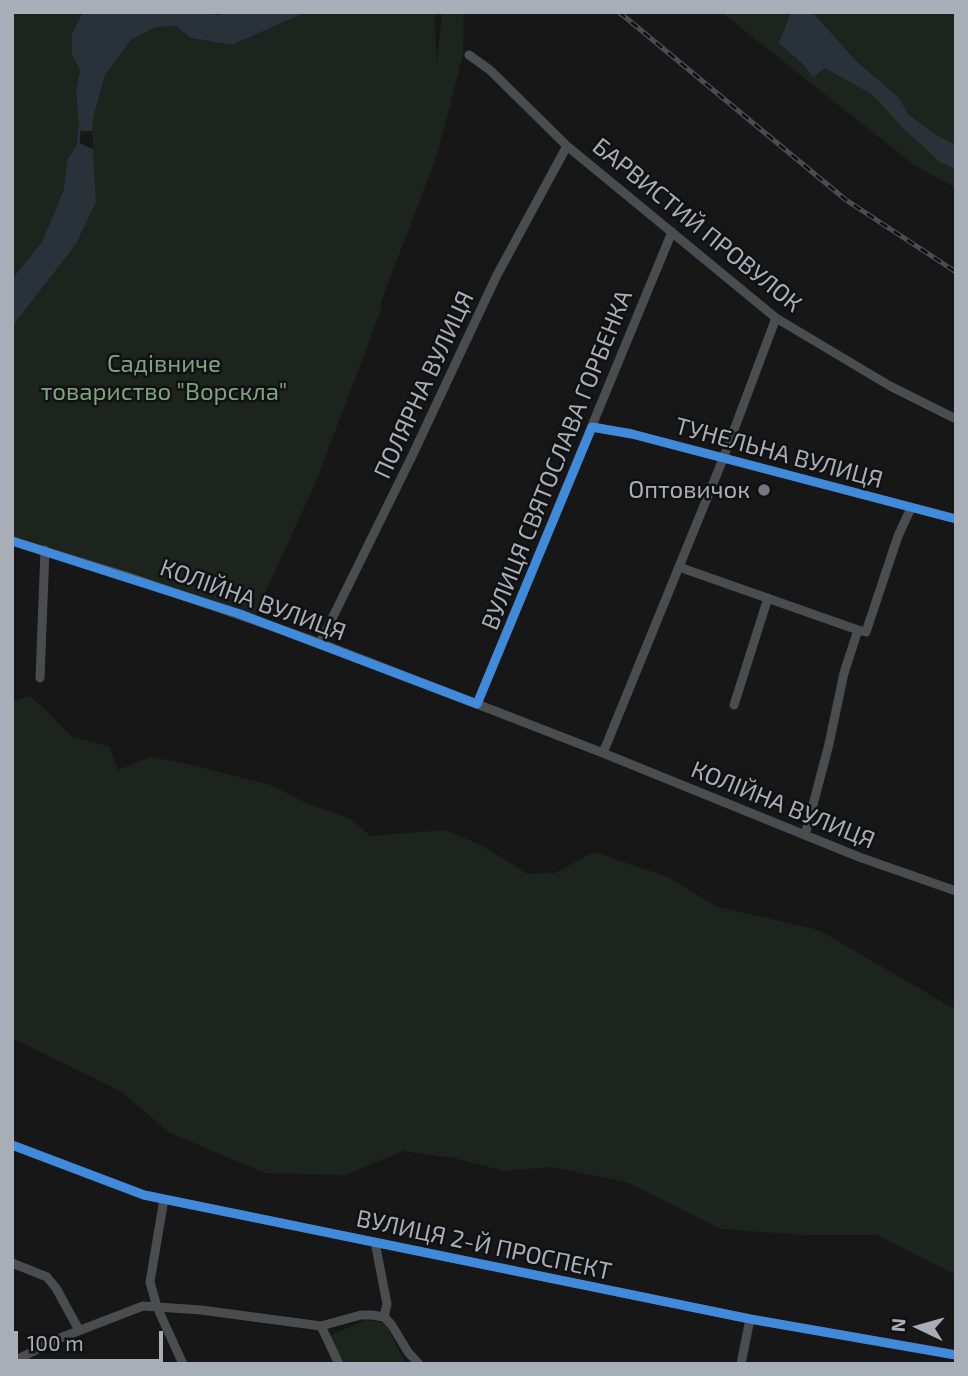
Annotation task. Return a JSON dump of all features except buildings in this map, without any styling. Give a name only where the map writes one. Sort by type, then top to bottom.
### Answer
[{"type":"street","name":"БАРВИСТИЙ ПРОВУЛОК","points":[[469,55],[490,70],[567,146],[776,318],[890,386],[956,419]]},
{"type":"street","name":"ПОЛЯРНА ВУЛИЦЯ","points":[[320,643],[497,275],[567,146]]},
{"type":"street","name":"ВУЛИЦЯ СВЯТОСЛАВА ГОРБЕНКА","points":[[477,704],[673,232]]},
{"type":"street","points":[[603,753],[723,459],[776,318]]},
{"type":"street","name":"ТУНЕЛЬНА ВУЛИЦЯ","points":[[592,427],[632,434],[956,519]]},
{"type":"street","points":[[679,567],[866,632],[898,536],[911,508]]},
{"type":"street","name":"КОЛІЙНА ВУЛИЦЯ","points":[[12,541],[194,598],[320,643],[603,753],[859,857],[956,891]]},
{"type":"street","points":[[40,678],[45,551]]},
{"type":"street","points":[[734,705],[768,598]]},
{"type":"street","points":[[805,835],[818,792],[844,673],[858,630]]},
{"type":"street","name":"ВУЛИЦЯ 2-Й ПРОСПЕКТ","points":[[12,1145],[119,1186],[164,1199],[750,1319],[956,1356]]},
{"type":"street","points":[[164,1199],[150,1283],[157,1307],[183,1364]]},
{"type":"street","points":[[376,1242],[387,1304],[384,1317]]},
{"type":"street","points":[[12,1263],[47,1277],[79,1330]]},
{"type":"street","points":[[12,1362],[79,1330],[142,1306],[201,1310],[321,1326],[361,1315],[384,1317],[419,1364]]},
{"type":"street","points":[[741,1364],[750,1319]]},
{"type":"street","points":[[321,1326],[339,1364]]},
{"type":"green space","points":[[12,12],[83,12],[72,34],[72,54],[80,71],[76,90],[78,143],[67,160],[64,189],[42,242],[12,279]]},
{"type":"green space","name":"Садівниче товариство \"Ворскла\"","points":[[306,12],[434,12],[437,64],[442,12],[464,12],[463,55],[437,155],[381,302],[381,310],[315,484],[253,619],[12,541],[12,327],[76,244],[96,202],[92,131],[94,115],[105,75],[131,40],[156,27],[176,26],[191,38],[232,45]]},
{"type":"green space","points":[[721,12],[956,12],[956,188],[914,165]]},
{"type":"green space","points":[[29,696],[72,737],[109,746],[118,770],[151,757],[271,785],[306,803],[348,818],[371,836],[445,830],[481,845],[528,874],[555,873],[594,852],[668,877],[715,906],[819,930],[956,1010],[956,1275],[877,1235],[804,1235],[721,1229],[629,1183],[552,1167],[504,1171],[454,1158],[403,1151],[346,1175],[265,1173],[170,1133],[120,1091],[12,1038],[12,702]]},
{"type":"green space","points":[[365,1320],[385,1323],[406,1364],[342,1364],[329,1336]]},
{"type":"shaded area","points":[[83,12],[206,12],[217,15],[226,12],[306,12],[232,45],[191,38],[176,26],[156,27],[131,40],[105,75],[92,131],[82,131],[79,127],[76,90],[80,71],[72,54],[72,34]]},
{"type":"shaded area","points":[[791,12],[812,12],[857,62],[898,97],[909,115],[933,133],[956,145],[956,169],[940,162],[903,128],[873,95],[825,68],[813,77],[804,65],[779,43]]},
{"type":"shaded area","points":[[78,143],[93,149],[96,202],[76,244],[12,327],[12,279],[42,242],[64,189],[67,160]]},
{"type":"waterway","points":[[78,146],[80,125]]},
{"type":"railway","points":[[619,12],[846,200],[956,272]]},
{"type":"cycle path","points":[[12,541],[240,614],[477,704],[592,427],[632,434],[956,519]]},
{"type":"cycle path","points":[[12,1145],[144,1195],[750,1319],[956,1355]]},
{"type":"place","name":"Оптовичок","points":[[764,490]]}]
